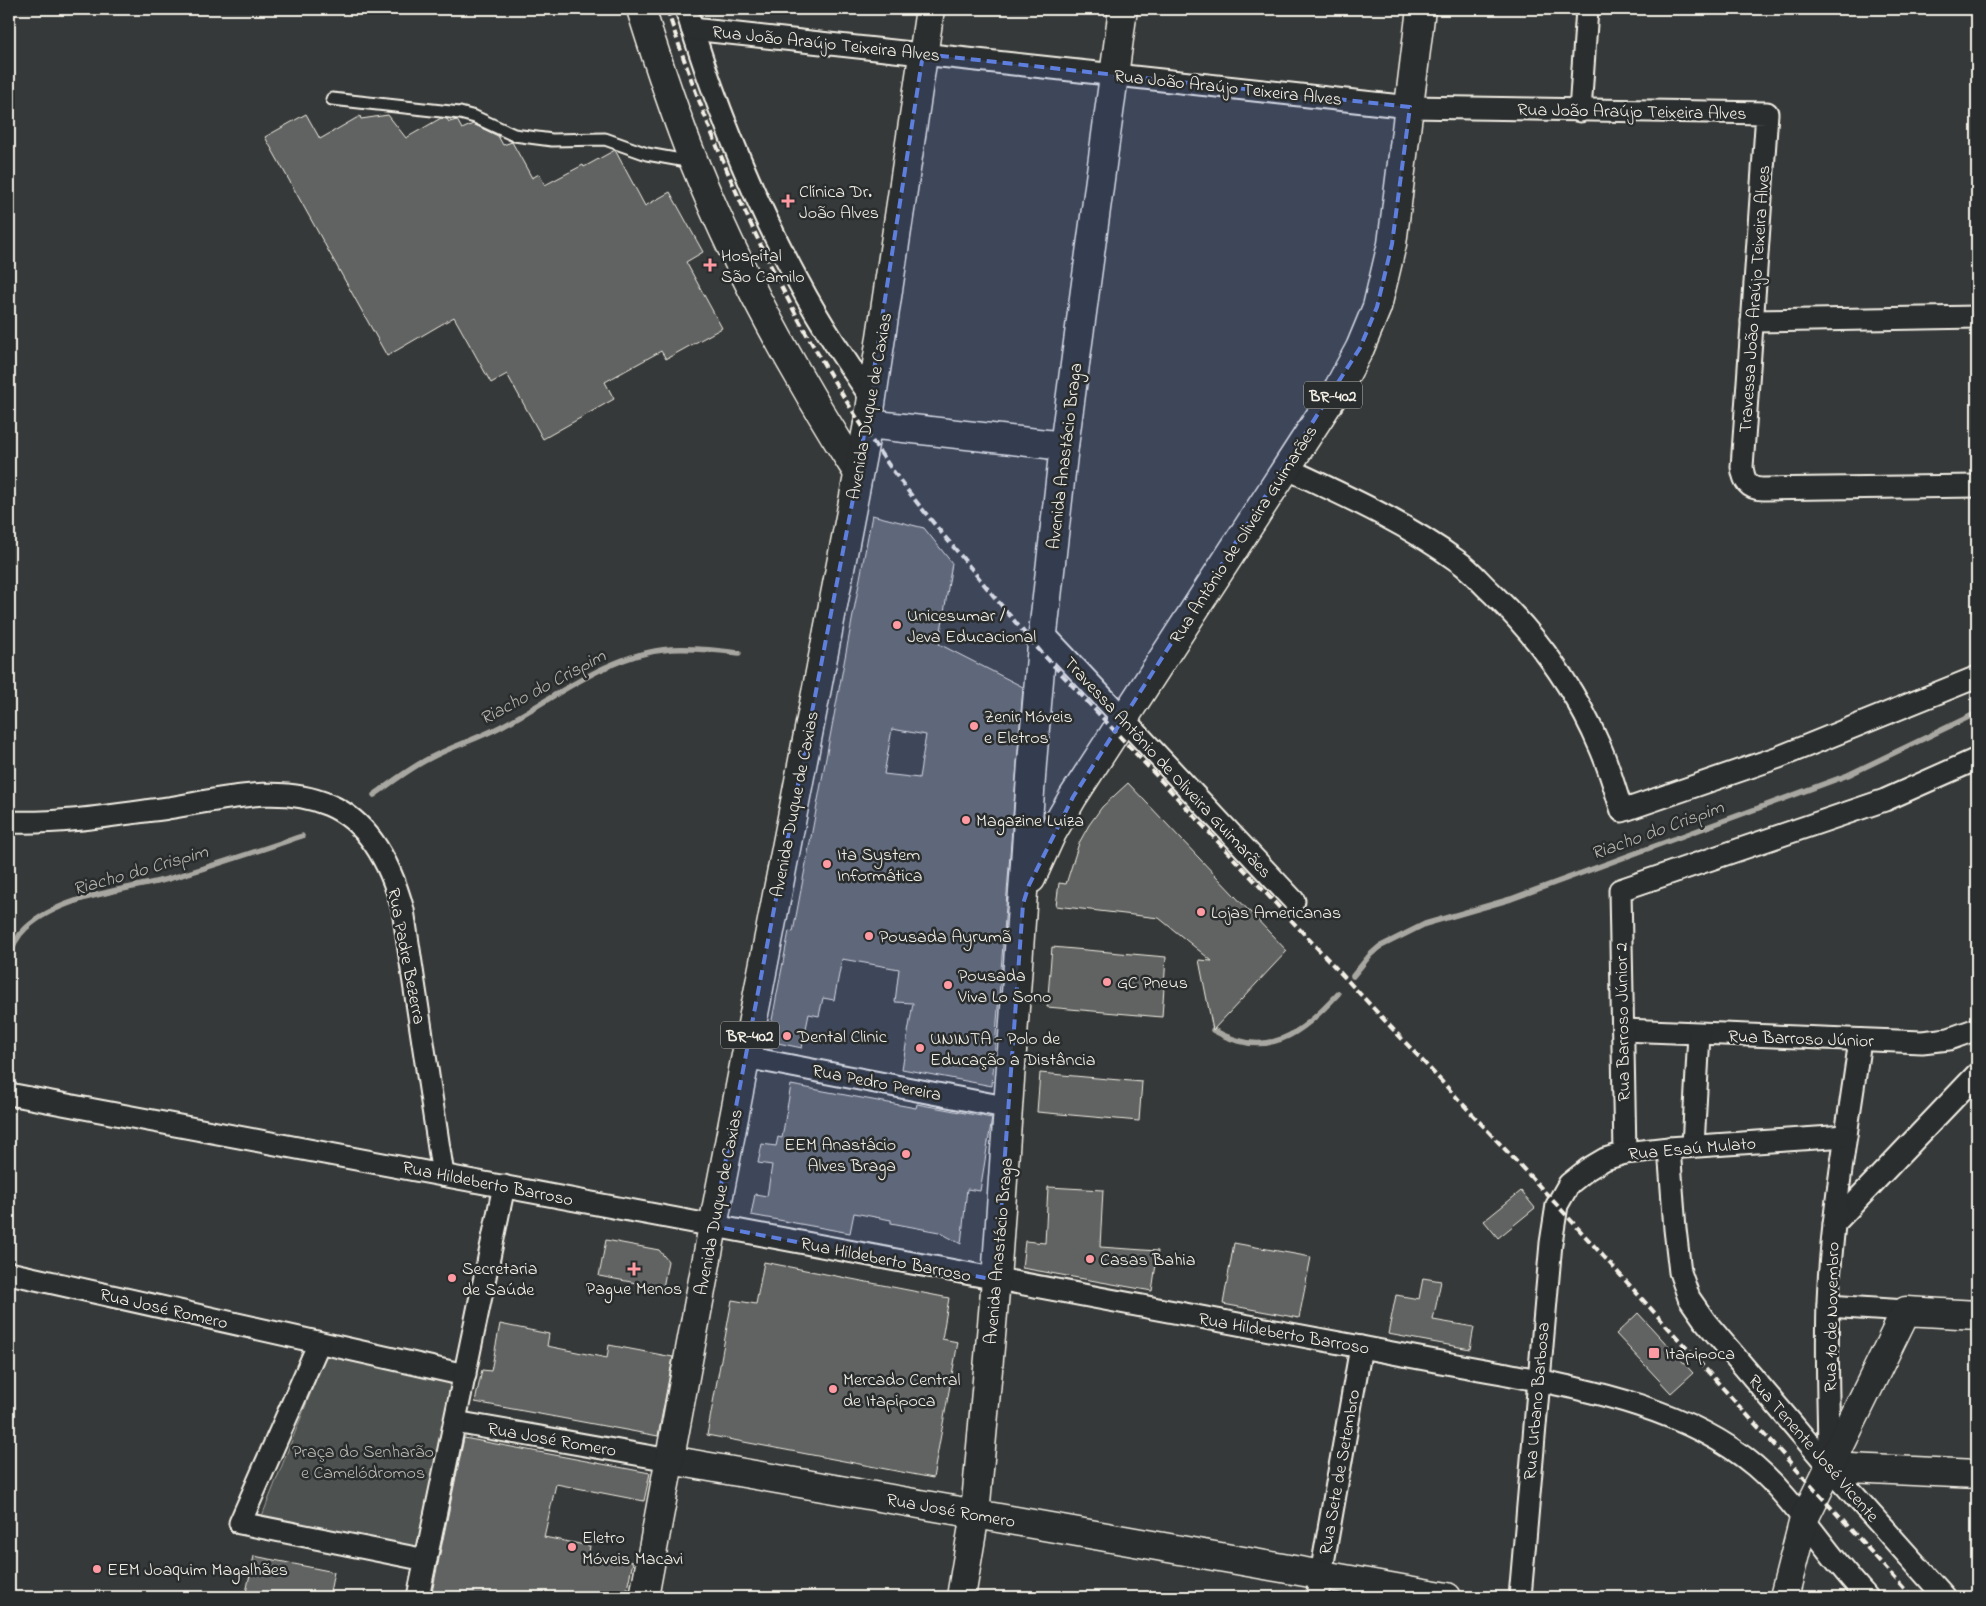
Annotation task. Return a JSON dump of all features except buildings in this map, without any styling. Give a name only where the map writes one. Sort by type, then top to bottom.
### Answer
[{"type":"main road","points":[[641,9],[694,162],[727,238],[755,295],[807,390],[858,473]]},
{"type":"main road","name":"Avenida Duque de Caxias","points":[[644,1597],[745,1057],[870,411],[930,9]]},
{"type":"main road","name":"Avenida Anastácio Braga","points":[[961,1597],[975,1514],[996,1280],[1010,1108],[1022,904],[1043,632],[1064,446],[1123,9]]},
{"type":"main road","name":"Rua Antônio de Oliveira Guimarães","points":[[1119,725],[1339,387],[1360,348],[1377,307],[1392,244],[1410,107],[1420,9]]},
{"type":"main road","points":[[870,411],[1064,446]]},
{"type":"main road","name":"Avenida Anastácio Braga","points":[[1022,904],[1052,833],[1119,725]]},
{"type":"main road","points":[[1784,1597],[1804,1519],[1906,1311],[1977,1315]]},
{"type":"main road","name":"Rua José Romero","points":[[670,1460],[975,1514],[1319,1586],[1447,1597]]},
{"type":"main road","points":[[1829,1468],[1977,1474]]},
{"type":"street","points":[[1580,111],[1587,9]]},
{"type":"street","name":"Rua João Araújo Teixeira Alves","points":[[689,19],[923,54],[1410,107],[1767,113]]},
{"type":"street","points":[[689,19],[724,125],[771,229],[799,284],[870,411]]},
{"type":"street","name":"Travessa João Araújo Teixeira Alves","points":[[1767,113],[1742,466],[1745,480],[1748,485],[1764,490],[1977,486]]},
{"type":"street","points":[[1752,321],[1977,317]]},
{"type":"street","points":[[1286,468],[1369,507],[1410,529],[1461,563],[1508,608],[1547,654],[1577,700],[1600,747],[1622,811],[1779,757],[1977,677]]},
{"type":"street","name":"Travessa Antônio de Oliveira Guimarães","points":[[1043,632],[1119,725],[1294,901]]},
{"type":"street","name":"Rua Barroso Júnior 2","points":[[1625,1153],[1620,890],[1885,800],[1977,759]]},
{"type":"street","name":"Rua Padre Bezerra","points":[[9,822],[66,822],[240,797],[288,794],[302,796],[330,805],[353,820],[378,850],[394,882],[406,926],[443,1175]]},
{"type":"street","name":"Rua Barroso Júnior","points":[[1622,1030],[1860,1040],[1939,1041],[1958,1037],[1977,1029]]},
{"type":"street","points":[[1693,1146],[1699,1034]]},
{"type":"street","points":[[1834,1224],[1860,1040]]},
{"type":"street","name":"Rua Pedro Pereira","points":[[745,1057],[1010,1108]]},
{"type":"street","name":"Rua 10 de Novembro","points":[[1829,1468],[1828,1306],[1834,1224],[1977,1074]]},
{"type":"street","name":"Rua Hildeberto Barroso","points":[[9,1094],[1538,1380],[1642,1406],[1701,1432],[1752,1464],[1785,1494],[1825,1547],[1867,1597]]},
{"type":"street","name":"Rua Esaú Mulato","points":[[1557,1205],[1570,1184],[1588,1169],[1605,1159],[1625,1153],[1693,1146],[1846,1136]]},
{"type":"street","name":"Rua Tenente José Vicente","points":[[1669,1148],[1678,1258],[1683,1285],[1689,1298],[1705,1321],[1829,1468],[1945,1597]]},
{"type":"street","points":[[418,1597],[504,1186]]},
{"type":"street","name":"Rua Urbano Barbosa","points":[[1520,1597],[1538,1380],[1551,1243],[1557,1205]]},
{"type":"street","name":"Rua José Romero","points":[[9,1273],[465,1375]]},
{"type":"street","points":[[1828,1306],[1906,1311]]},
{"type":"street","points":[[319,1343],[240,1523],[426,1560]]},
{"type":"street","name":"Rua Sete de Setembro","points":[[1319,1586],[1361,1347]]},
{"type":"street","name":"Rua José Romero","points":[[455,1422],[670,1460]]},
{"type":"lane","points":[[332,98],[429,111],[460,113],[474,116],[514,136],[552,140],[606,139],[647,154],[694,162]]},
{"type":"highlighted area","points":[[923,54],[1410,107],[1392,244],[1377,307],[1360,348],[1073,797],[1029,885],[1023,904],[996,1280],[713,1226],[858,473]]},
{"type":"green space","name":"Praça do Senharão e Camelódromos","points":[[326,1354],[454,1382],[419,1548],[262,1516]]},
{"type":"waterway","name":"Riacho do Crispim","points":[[374,795],[401,775],[423,762],[500,727],[582,679],[625,659],[671,649],[705,649],[739,653]]},
{"type":"waterway","name":"Riacho do Crispim","points":[[1353,976],[1379,947],[1425,924],[1511,899],[1848,775],[1977,713]]},
{"type":"waterway","name":"Riacho do Crispim","points":[[9,961],[15,943],[23,931],[41,917],[57,908],[94,896],[168,879],[302,836]]},
{"type":"waterway","name":"Riacho do Crispim","points":[[1213,1030],[1232,1039],[1250,1043],[1266,1043],[1282,1039],[1296,1032],[1310,1021],[1338,994]]},
{"type":"railway","points":[[667,9],[687,69],[734,186],[788,299],[818,354],[851,408],[886,461],[913,497],[1041,652],[1557,1205],[1912,1597]]},
{"type":"place","name":"Clínica Dr. João Alves","points":[[788,201]]},
{"type":"place","name":"Hospital São Camilo","points":[[710,265]]},
{"type":"place","name":"Unicesumar / Jeva Educacional","points":[[897,625]]},
{"type":"place","name":"Zenir Móveis e Eletros","points":[[974,726]]},
{"type":"place","name":"Magazine Luiza","points":[[966,820]]},
{"type":"place","name":"Ita System Informática","points":[[827,864]]},
{"type":"place","name":"Lojas Americanas","points":[[1201,912]]},
{"type":"place","name":"Pousada Ayrumã","points":[[869,936]]},
{"type":"place","name":"GC Pneus","points":[[1107,982]]},
{"type":"place","name":"Pousada Viva Lo Sono","points":[[948,985]]},
{"type":"place","name":"Dental Clinic","points":[[787,1036]]},
{"type":"place","name":"UNINTA - Polo de Educação a Distância","points":[[920,1048]]},
{"type":"place","name":"EEM Anastácio Alves Braga","points":[[906,1154]]},
{"type":"place","name":"Casas Bahia","points":[[1090,1259]]},
{"type":"place","name":"Pague Menos","points":[[634,1269]]},
{"type":"place","name":"Secretaria de Saúde","points":[[452,1278]]},
{"type":"place","name":"Itapipoca","points":[[1654,1353]]},
{"type":"place","name":"Mercado Central de Itapipoca","points":[[833,1389]]},
{"type":"place","name":"Eletro Móveis Macavi","points":[[572,1547]]},
{"type":"place","name":"EEM Joaquim Magalhães","points":[[97,1569]]}]
